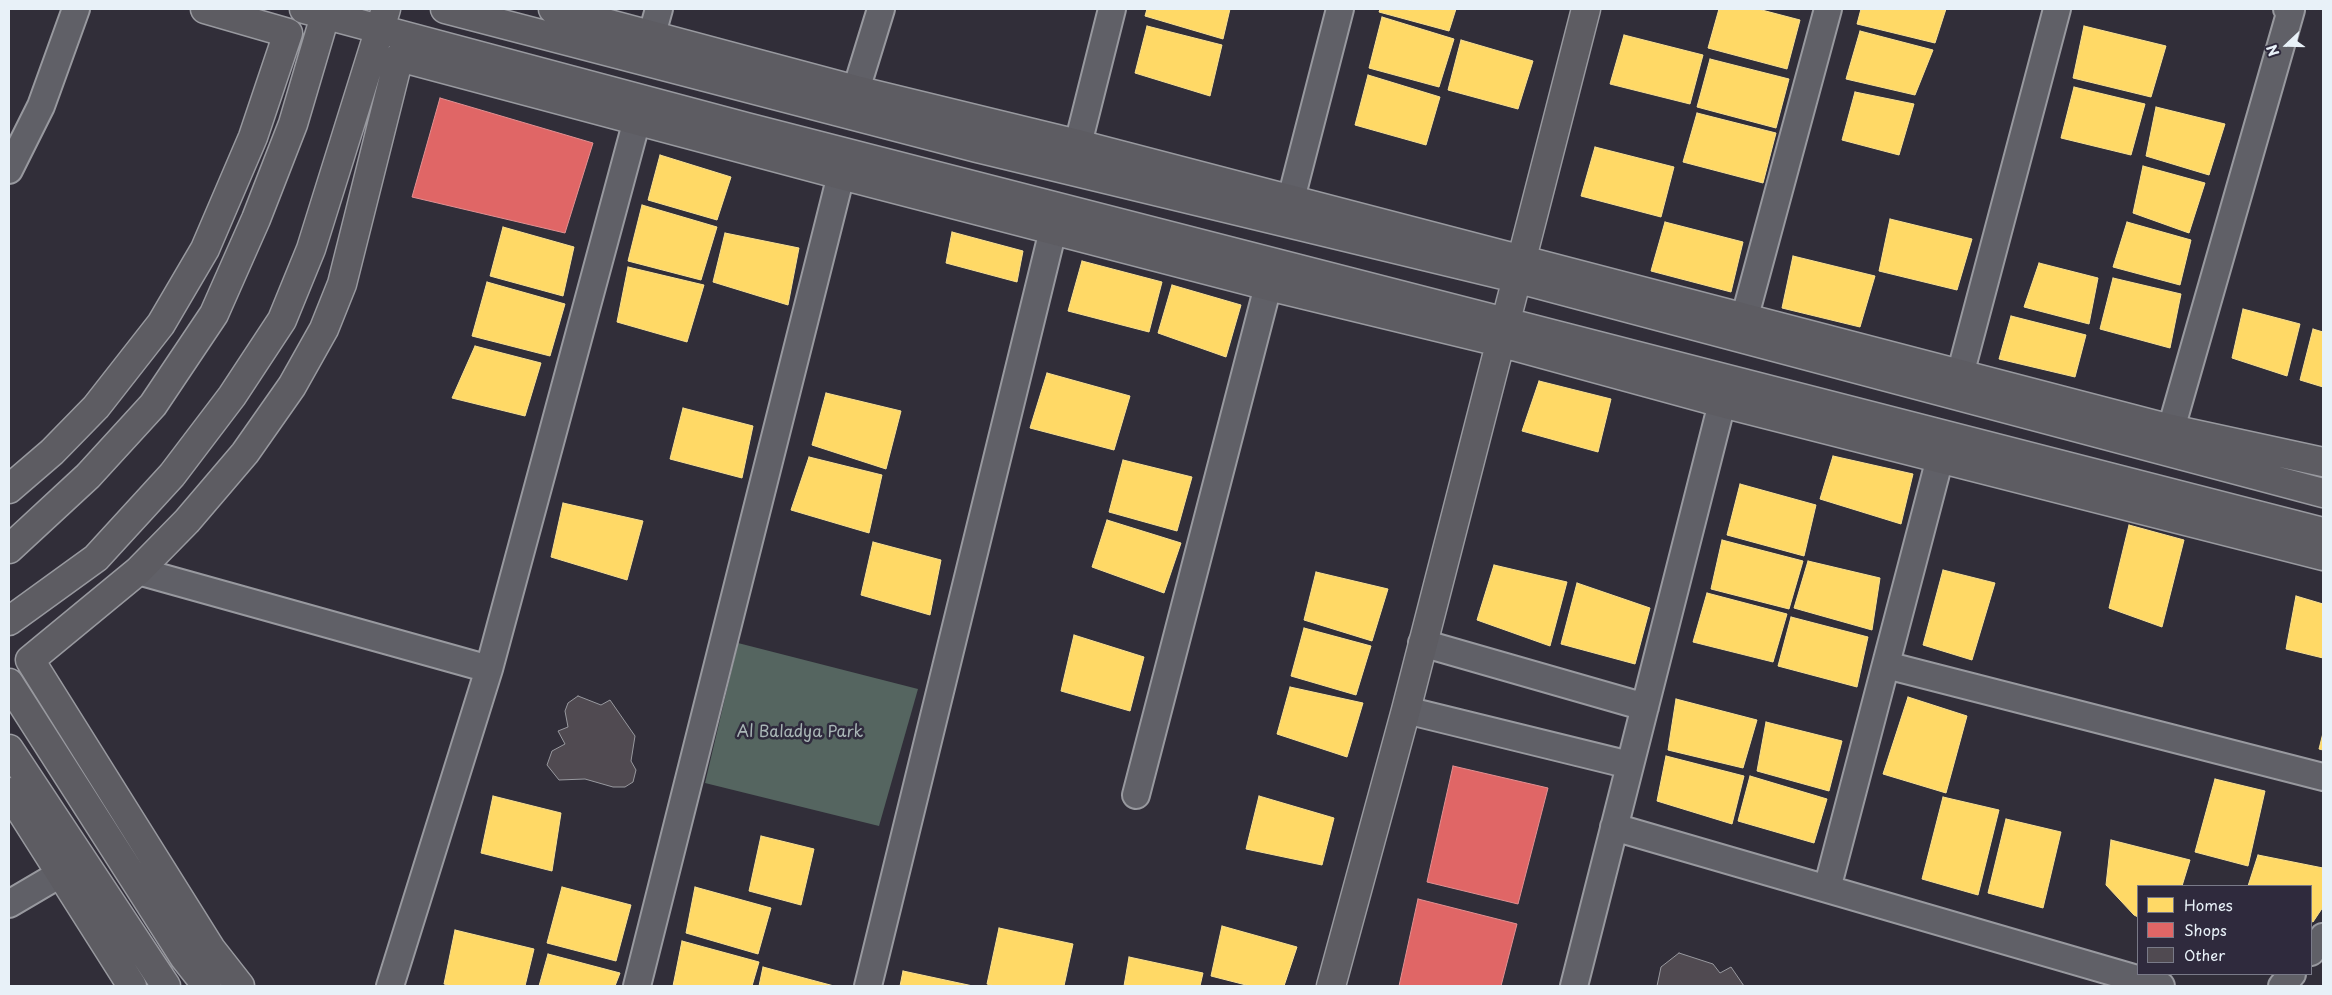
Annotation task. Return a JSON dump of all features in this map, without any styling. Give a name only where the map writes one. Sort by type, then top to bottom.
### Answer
[{"type":"main road","points":[[9,489],[52,452],[96,407],[161,324],[205,249],[253,137],[288,33],[205,9]]},
{"type":"main road","points":[[445,9],[977,148],[1518,268],[1745,316],[1960,375],[2170,429],[2323,462]]},
{"type":"main road","points":[[553,9],[656,21],[856,90],[1078,144],[1291,199],[1518,268],[2323,493]]},
{"type":"main road","points":[[1331,986],[1406,710],[1586,9]]},
{"type":"main road","points":[[9,549],[88,476],[153,405],[214,314],[256,219],[293,124],[319,11],[383,19],[746,127],[1502,332],[2323,532]]},
{"type":"main road","points":[[9,621],[96,558],[172,475],[232,396],[282,320],[311,249],[383,19]]},
{"type":"main road","points":[[240,986],[212,949],[30,660],[138,570],[187,521],[245,453],[292,386],[324,329],[342,284],[399,57],[841,176],[1268,286],[1502,332],[1722,403],[2323,556]]},
{"type":"main road","points":[[9,683],[184,957],[207,986]]},
{"type":"main road","points":[[9,749],[166,986]]},
{"type":"main road","points":[[9,792],[132,986]]},
{"type":"street","points":[[9,170],[41,106],[76,9]]},
{"type":"street","points":[[856,90],[881,9]]},
{"type":"street","points":[[1078,144],[1112,9]]},
{"type":"street","points":[[1291,199],[1340,9]]},
{"type":"street","points":[[1745,316],[1828,9]]},
{"type":"street","points":[[1960,375],[2057,9]]},
{"type":"street","points":[[2170,429],[2291,10],[2287,9]]},
{"type":"street","points":[[390,986],[489,669],[637,120]]},
{"type":"street","points":[[637,986],[841,176]]},
{"type":"street","points":[[868,986],[1053,230]]},
{"type":"street","points":[[1136,795],[1268,286]]},
{"type":"street","points":[[1574,986],[1722,403]]},
{"type":"street","points":[[1827,889],[1940,458]]},
{"type":"street","points":[[138,570],[489,669]]},
{"type":"street","points":[[1422,643],[1645,707]]},
{"type":"street","points":[[1886,665],[2323,777]]},
{"type":"street","points":[[1406,710],[1630,765]]},
{"type":"street","points":[[1614,827],[2161,986]]},
{"type":"street","points":[[9,904],[60,874]]},
{"type":"street","points":[[2312,951],[2323,937]]},
{"type":"street","points":[[2282,986],[2291,975]]},
{"type":"green space","name":"Al Baladya Park","points":[[738,643],[918,689],[879,826],[705,783]]},
{"type":"building: Homes","points":[[1147,9],[1230,9],[1223,39],[1145,16]]},
{"type":"building: Homes","points":[[1380,9],[1456,9],[1449,31],[1379,12]]},
{"type":"building: Homes","points":[[1719,9],[1758,9],[1800,20],[1787,69],[1708,48]]},
{"type":"building: Homes","points":[[1861,9],[1946,9],[1935,43],[1857,24]]},
{"type":"building: Homes","points":[[1382,17],[1454,39],[1439,87],[1369,68]]},
{"type":"building: Homes","points":[[1147,26],[1222,45],[1210,96],[1135,73]]},
{"type":"building: Homes","points":[[2084,26],[2166,46],[2151,97],[2073,78]]},
{"type":"building: Homes","points":[[1860,31],[1933,50],[1915,95],[1846,79]]},
{"type":"building: Homes","points":[[1624,35],[1703,55],[1690,104],[1610,84]]},
{"type":"building: Homes","points":[[1461,40],[1533,61],[1518,109],[1448,90]]},
{"type":"building: Homes","points":[[1710,59],[1789,79],[1776,128],[1697,107]]},
{"type":"building: Homes","points":[[1368,75],[1440,97],[1426,145],[1355,125]]},
{"type":"building: Homes","points":[[2074,87],[2145,104],[2131,155],[2061,138]]},
{"type":"building: Homes","points":[[1855,92],[1914,104],[1899,155],[1842,140]]},
{"type":"building: Homes","points":[[2156,107],[2225,124],[2209,175],[2146,156]]},
{"type":"building: Homes","points":[[1697,113],[1776,133],[1763,183],[1683,162]]},
{"type":"building: Homes","points":[[1595,147],[1674,167],[1661,217],[1581,196]]},
{"type":"building: Homes","points":[[660,155],[731,177],[717,220],[648,200]]},
{"type":"building: Homes","points":[[2143,166],[2205,183],[2189,233],[2133,213]]},
{"type":"building: Homes","points":[[642,205],[717,227],[701,280],[628,261]]},
{"type":"building: Homes","points":[[1890,219],[1972,239],[1957,290],[1879,271]]},
{"type":"building: Homes","points":[[1665,222],[1743,242],[1731,292],[1651,271]]},
{"type":"building: Homes","points":[[2127,222],[2191,240],[2180,285],[2113,267]]},
{"type":"building: Homes","points":[[503,227],[574,247],[563,296],[490,276]]},
{"type":"building: Homes","points":[[952,232],[1023,251],[1017,282],[946,263]]},
{"type":"building: Homes","points":[[725,233],[799,248],[788,305],[713,282]]},
{"type":"building: Homes","points":[[1793,256],[1875,276],[1860,327],[1782,308]]},
{"type":"building: Homes","points":[[1082,261],[1162,282],[1149,332],[1068,311]]},
{"type":"building: Homes","points":[[2039,263],[2098,278],[2089,324],[2024,307]]},
{"type":"building: Homes","points":[[628,267],[704,285],[687,342],[617,322]]},
{"type":"building: Homes","points":[[2113,278],[2181,294],[2170,348],[2100,329]]},
{"type":"building: Homes","points":[[487,282],[565,304],[550,356],[472,336]]},
{"type":"building: Homes","points":[[1172,285],[1241,305],[1226,357],[1158,333]]},
{"type":"building: Homes","points":[[2243,309],[2300,324],[2287,376],[2232,358]]},
{"type":"building: Homes","points":[[2011,316],[2086,335],[2075,377],[1999,359]]},
{"type":"building: Homes","points":[[2313,329],[2323,332],[2323,387],[2300,380]]},
{"type":"building: Homes","points":[[475,346],[541,363],[525,416],[452,398]]},
{"type":"building: Homes","points":[[1047,373],[1130,396],[1114,450],[1030,428]]},
{"type":"building: Homes","points":[[1539,381],[1611,399],[1598,452],[1522,431]]},
{"type":"building: Homes","points":[[826,393],[901,411],[886,469],[812,445]]},
{"type":"building: Homes","points":[[683,408],[753,426],[742,478],[670,459]]},
{"type":"building: Homes","points":[[1833,456],[1913,474],[1901,524],[1820,499]]},
{"type":"building: Homes","points":[[809,457],[882,475],[869,533],[791,510]]},
{"type":"building: Homes","points":[[1123,460],[1192,477],[1177,531],[1109,512]]},
{"type":"building: Homes","points":[[1740,484],[1816,505],[1804,556],[1727,535]]},
{"type":"building: Homes","points":[[563,503],[643,521],[627,580],[551,557]]},
{"type":"building: Homes","points":[[1107,520],[1181,543],[1164,593],[1092,567]]},
{"type":"building: Homes","points":[[2129,525],[2184,540],[2162,627],[2109,608]]},
{"type":"building: Homes","points":[[1722,540],[1803,561],[1789,609],[1711,589]]},
{"type":"building: Homes","points":[[873,542],[941,560],[930,615],[861,595]]},
{"type":"building: Homes","points":[[1808,561],[1880,578],[1872,630],[1794,608]]},
{"type":"building: Homes","points":[[1494,565],[1567,582],[1550,646],[1477,620]]},
{"type":"building: Homes","points":[[1943,570],[1995,583],[1972,660],[1923,645]]},
{"type":"building: Homes","points":[[1316,572],[1388,589],[1372,641],[1304,620]]},
{"type":"building: Homes","points":[[1577,583],[1650,608],[1635,664],[1561,644]]},
{"type":"building: Homes","points":[[1707,593],[1787,614],[1773,662],[1693,642]]},
{"type":"building: Homes","points":[[2296,596],[2323,604],[2323,658],[2286,649]]},
{"type":"building: Homes","points":[[1791,617],[1868,637],[1857,687],[1778,666]]},
{"type":"building: Homes","points":[[1304,628],[1371,646],[1356,695],[1291,676]]},
{"type":"building: Homes","points":[[1074,635],[1144,657],[1130,711],[1061,691]]},
{"type":"building: Homes","points":[[1290,687],[1363,703],[1347,757],[1277,734]]},
{"type":"building: Homes","points":[[1908,697],[1967,716],[1946,793],[1883,774]]},
{"type":"building: Homes","points":[[1676,699],[1757,720],[1743,768],[1668,750]]},
{"type":"building: Homes","points":[[1766,722],[1842,741],[1829,791],[1757,771]]},
{"type":"building: Homes","points":[[2323,733],[2323,750],[2319,749]]},
{"type":"building: Homes","points":[[1666,756],[1744,776],[1732,824],[1657,801]]},
{"type":"building: Homes","points":[[1750,776],[1827,799],[1814,843],[1738,821]]},
{"type":"building: Homes","points":[[2215,779],[2265,791],[2248,866],[2195,852]]},
{"type":"building: Homes","points":[[493,796],[561,813],[552,871],[481,853]]},
{"type":"building: Homes","points":[[1259,796],[1334,818],[1322,865],[1246,849]]},
{"type":"building: Homes","points":[[1943,797],[1999,810],[1978,895],[1922,879]]},
{"type":"building: Homes","points":[[2006,819],[2061,832],[2043,908],[1988,893]]},
{"type":"building: Homes","points":[[761,836],[814,849],[801,905],[749,891]]},
{"type":"building: Homes","points":[[2111,840],[2190,860],[2182,885],[2137,885],[2137,916],[2106,885]]},
{"type":"building: Homes","points":[[2258,855],[2323,868],[2323,907],[2312,922],[2312,885],[2248,885]]},
{"type":"building: Homes","points":[[562,887],[631,905],[616,961],[547,943]]},
{"type":"building: Homes","points":[[695,887],[771,908],[758,954],[686,933]]},
{"type":"building: Homes","points":[[1222,926],[1297,947],[1284,986],[1250,986],[1211,976]]},
{"type":"building: Homes","points":[[999,928],[1073,944],[1064,986],[994,986],[987,984]]},
{"type":"building: Homes","points":[[455,930],[534,949],[525,986],[452,986],[444,984]]},
{"type":"building: Homes","points":[[682,941],[759,962],[752,986],[673,986]]},
{"type":"building: Homes","points":[[548,954],[620,973],[615,986],[539,986]]},
{"type":"building: Homes","points":[[1129,957],[1203,973],[1200,986],[1124,986]]},
{"type":"building: Homes","points":[[763,967],[834,986],[759,986]]},
{"type":"building: Homes","points":[[903,971],[973,986],[900,986]]},
{"type":"building: Shops","points":[[440,98],[593,143],[565,233],[412,197]]},
{"type":"building: Shops","points":[[1453,766],[1548,788],[1518,904],[1427,882]]},
{"type":"building: Shops","points":[[1418,899],[1517,924],[1501,986],[1399,986]]},
{"type":"building: Other","points":[[578,696],[601,705],[610,700],[635,736],[631,761],[636,770],[633,782],[625,787],[613,787],[585,779],[559,780],[547,765],[552,751],[565,744],[558,731],[568,727],[565,711],[568,703]]},
{"type":"building: Other","points":[[1679,953],[1713,964],[1720,973],[1731,967],[1744,986],[1657,986],[1661,967]]}]
